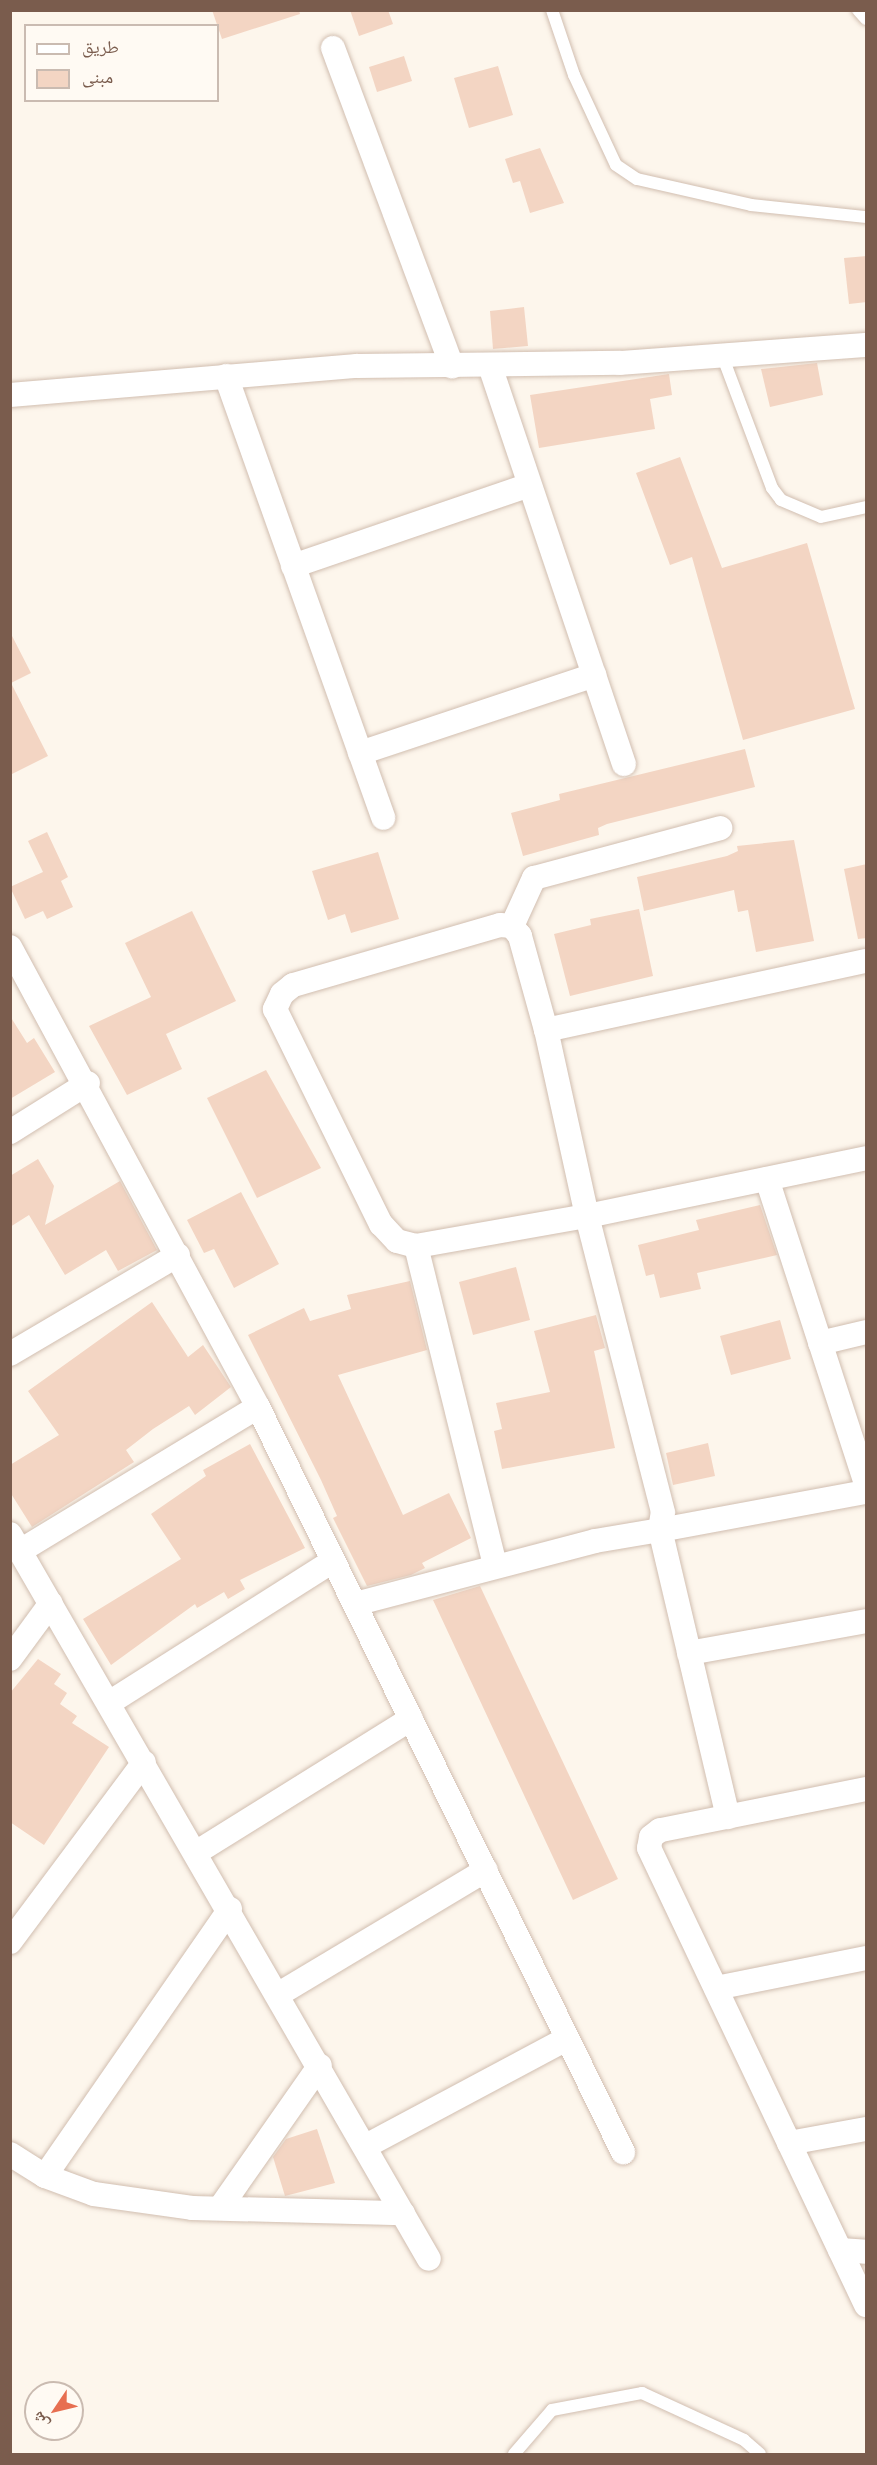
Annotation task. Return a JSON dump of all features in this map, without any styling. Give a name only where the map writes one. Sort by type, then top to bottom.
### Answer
[{"type":"street","points":[[333,48],[452,366]]},
{"type":"street","points":[[10,395],[357,366],[490,366],[722,356],[867,345]]},
{"type":"street","points":[[490,366],[624,764]]},
{"type":"street","points":[[226,376],[383,818]]},
{"type":"street","points":[[294,566],[529,485]]},
{"type":"street","points":[[360,753],[594,675]]},
{"type":"street","points":[[512,926],[534,878],[720,828]]},
{"type":"street","points":[[728,1816],[660,1530],[663,1512],[587,1216],[546,1030],[520,936],[512,926],[500,925],[293,985],[275,1009],[381,1224],[397,1241],[416,1246],[587,1216],[867,1158]]},
{"type":"street","points":[[11,948],[88,1083],[258,1407],[623,2152]]},
{"type":"street","points":[[546,1030],[867,961]]},
{"type":"street","points":[[10,1132],[88,1083]]},
{"type":"street","points":[[767,1179],[867,1484]]},
{"type":"street","points":[[416,1246],[495,1566]]},
{"type":"street","points":[[10,1354],[178,1255]]},
{"type":"street","points":[[820,1343],[867,1332]]},
{"type":"street","points":[[258,1407],[15,1543],[230,1909],[429,2259]]},
{"type":"street","points":[[355,1604],[495,1566],[660,1530],[867,1492]]},
{"type":"street","points":[[109,1703],[333,1562]]},
{"type":"street","points":[[10,1659],[51,1603]]},
{"type":"street","points":[[689,1653],[867,1621]]},
{"type":"street","points":[[197,1852],[411,1719]]},
{"type":"street","points":[[10,1942],[144,1762]]},
{"type":"street","points":[[867,1789],[660,1830],[651,1837],[649,1848],[867,2305]]},
{"type":"street","points":[[279,1994],[486,1870]]},
{"type":"street","points":[[45,2176],[230,1909]]},
{"type":"street","points":[[716,1989],[867,1958]]},
{"type":"street","points":[[366,2146],[566,2039]]},
{"type":"street","points":[[220,2208],[320,2065]]},
{"type":"street","points":[[789,2144],[867,2129]]},
{"type":"street","points":[[10,2154],[45,2176],[94,2194],[220,2208],[403,2213]]},
{"type":"street","points":[[840,2250],[867,2252]]},
{"type":"lane","points":[[552,10],[581,92],[616,165],[637,179],[751,205],[867,217]]},
{"type":"lane","points":[[858,10],[867,19]]},
{"type":"lane","points":[[722,356],[772,488],[782,500],[821,517],[867,507]]},
{"type":"lane","points":[[514,2454],[552,2410],[642,2393],[744,2440],[760,2454]]},
{"type":"building","points":[[212,10],[299,10],[300,14],[222,39],[219,24],[217,24]]},
{"type":"building","points":[[350,10],[388,10],[393,24],[359,36]]},
{"type":"building","points":[[404,56],[412,81],[377,92],[369,67]]},
{"type":"building","points":[[498,66],[513,115],[469,128],[454,78]]},
{"type":"building","points":[[540,148],[564,203],[530,213],[520,181],[513,183],[505,159]]},
{"type":"building","points":[[867,256],[867,302],[849,304],[844,258]]},
{"type":"building","points":[[524,307],[528,346],[493,349],[490,311]]},
{"type":"building","points":[[817,363],[823,395],[770,407],[761,369]]},
{"type":"building","points":[[669,374],[672,395],[650,399],[655,429],[539,448],[530,395]]},
{"type":"building","points":[[680,457],[722,568],[807,543],[855,709],[743,740],[692,557],[670,565],[636,473]]},
{"type":"building","points":[[10,632],[31,673],[11,683],[48,756],[10,775]]},
{"type":"building","points":[[745,749],[755,787],[607,824],[598,828],[599,835],[523,856],[511,813],[560,800],[559,794]]},
{"type":"building","points":[[47,832],[68,877],[61,881],[73,907],[47,919],[43,911],[25,919],[10,887],[43,872],[28,841]]},
{"type":"building","points":[[794,840],[814,941],[756,952],[748,910],[738,912],[734,890],[644,911],[637,877],[727,856],[738,851],[737,846]]},
{"type":"building","points":[[378,852],[399,919],[351,933],[345,914],[328,920],[312,871]]},
{"type":"building","points":[[867,864],[867,938],[858,939],[844,869]]},
{"type":"building","points":[[639,909],[653,976],[570,996],[554,934],[591,925],[590,919]]},
{"type":"building","points":[[192,911],[236,1001],[166,1034],[182,1069],[127,1095],[89,1026],[151,997],[125,943]]},
{"type":"building","points":[[10,1016],[27,1043],[34,1038],[55,1072],[10,1099]]},
{"type":"building","points":[[266,1070],[321,1168],[257,1198],[207,1098]]},
{"type":"building","points":[[38,1159],[54,1186],[45,1225],[120,1181],[157,1250],[118,1271],[106,1250],[65,1275],[29,1215],[10,1227],[10,1176]]},
{"type":"building","points":[[241,1192],[279,1264],[234,1288],[214,1249],[204,1253],[187,1220]]},
{"type":"building","points":[[760,1205],[777,1255],[697,1273],[701,1289],[660,1298],[654,1274],[646,1276],[638,1245],[699,1230],[696,1220]]},
{"type":"building","points":[[516,1267],[530,1320],[473,1335],[459,1282]]},
{"type":"building","points":[[410,1281],[427,1350],[338,1375],[403,1515],[449,1493],[471,1538],[422,1563],[425,1568],[411,1575],[367,1586],[333,1518],[337,1516],[321,1480],[248,1335],[304,1308],[310,1321],[351,1309],[347,1295]]},
{"type":"building","points":[[152,1302],[188,1357],[203,1345],[231,1387],[195,1415],[189,1406],[153,1429],[126,1450],[134,1462],[32,1527],[10,1492],[10,1465],[59,1435],[28,1391]]},
{"type":"building","points":[[596,1315],[605,1348],[594,1351],[615,1448],[502,1469],[494,1431],[502,1429],[496,1403],[550,1392],[534,1331]]},
{"type":"building","points":[[780,1320],[791,1359],[731,1375],[720,1336]]},
{"type":"building","points":[[708,1443],[715,1476],[673,1485],[666,1453]]},
{"type":"building","points":[[250,1444],[305,1548],[240,1580],[245,1589],[228,1599],[224,1592],[197,1608],[195,1604],[111,1665],[83,1619],[181,1559],[151,1514],[206,1476],[203,1470]]},
{"type":"building","points":[[480,1586],[618,1879],[573,1900],[433,1600]]},
{"type":"building","points":[[38,1659],[61,1674],[54,1684],[67,1693],[60,1704],[77,1716],[72,1723],[109,1747],[44,1845],[10,1822],[10,1693]]},
{"type":"building","points":[[317,2129],[335,2183],[285,2196],[273,2157],[286,2139]]}]
